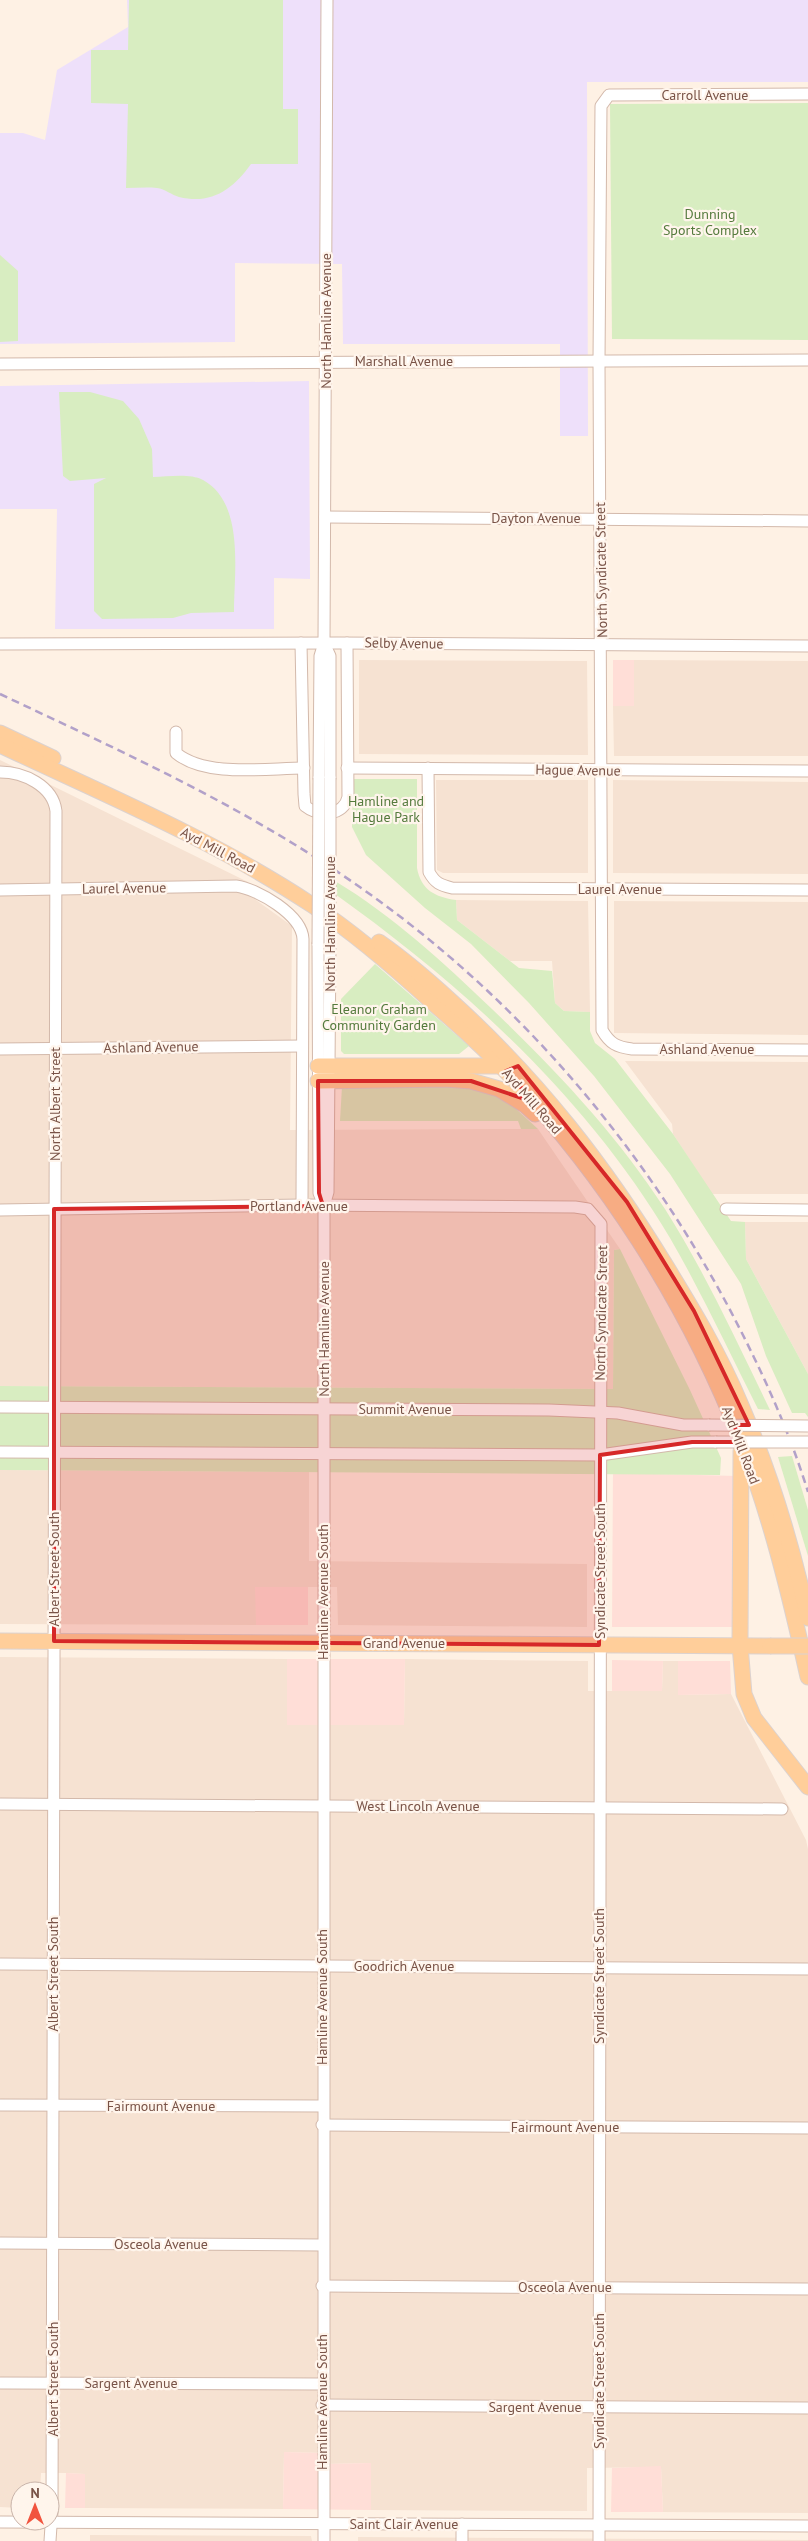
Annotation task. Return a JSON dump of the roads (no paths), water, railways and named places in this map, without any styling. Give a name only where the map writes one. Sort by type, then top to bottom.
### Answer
[{"type":"main road","name":"Ayd Mill Road","points":[[0,733],[196,827],[265,865],[388,948],[490,1036],[508,1067],[588,1168],[635,1236],[677,1303],[714,1376],[741,1440],[774,1533],[808,1677]]},
{"type":"main road","name":"Ayd Mill Road","points":[[0,745],[166,822],[244,863],[312,905],[373,948],[508,1067],[546,1097],[627,1202],[694,1311],[740,1402],[786,1530],[808,1618]]},
{"type":"main road","points":[[324,1073],[508,1067]]},
{"type":"main road","points":[[324,1073],[446,1078],[494,1076],[508,1067]]},
{"type":"main road","points":[[446,1078],[486,1084],[511,1096],[525,1105],[588,1168]]},
{"type":"main road","points":[[741,1440],[745,1645],[742,1683],[754,1718],[808,1786]]},
{"type":"main road","name":"Grand Avenue","points":[[0,1641],[808,1646]]},
{"type":"main road","points":[[745,1645],[753,1693],[762,1711],[808,1773]]},
{"type":"street","name":"North Hamline Avenue","points":[[324,943],[318,778],[320,656],[324,643],[327,0]]},
{"type":"street","name":"Carroll Avenue","points":[[604,99],[610,95],[808,94]]},
{"type":"street","name":"North Syndicate Street","points":[[604,99],[601,106],[599,361],[602,645],[602,1030],[608,1041]]},
{"type":"street","name":"Marshall Avenue","points":[[0,364],[808,360]]},
{"type":"street","name":"Dayton Avenue","points":[[324,517],[808,521]]},
{"type":"street","points":[[302,643],[305,806],[312,811],[340,811],[346,806],[347,643]]},
{"type":"street","name":"North Hamline Avenue","points":[[324,643],[330,656],[330,778],[324,943],[324,1073],[319,1193],[324,1206],[324,1453]]},
{"type":"street","name":"Selby Avenue","points":[[0,644],[347,643],[808,646]]},
{"type":"street","points":[[176,732],[176,752],[183,758],[205,767],[304,768]]},
{"type":"street","name":"Hague Avenue","points":[[347,768],[808,770]]},
{"type":"street","name":"Laurel Avenue","points":[[428,768],[428,864],[429,872],[440,885],[452,888],[808,890]]},
{"type":"street","name":"North Albert Street","points":[[0,772],[12,772],[35,782],[49,792],[54,801],[54,1407]]},
{"type":"street","name":"Laurel Avenue","points":[[0,890],[236,886],[249,888]]},
{"type":"street","name":"North Hamline Avenue","points":[[249,888],[274,903],[296,921],[302,929],[302,1205]]},
{"type":"street","name":"Ashland Avenue","points":[[608,1041],[617,1047],[632,1049],[808,1050]]},
{"type":"street","name":"Ashland Avenue","points":[[0,1049],[302,1046]]},
{"type":"street","name":"Portland Avenue","points":[[0,1210],[302,1205],[574,1207],[588,1209],[595,1215]]},
{"type":"street","points":[[726,1209],[808,1210]]},
{"type":"street","name":"North Syndicate Street","points":[[595,1215],[601,1224],[602,1235],[600,1412]]},
{"type":"street","name":"Summit Avenue","points":[[0,1407],[600,1412],[683,1425],[808,1426]]},
{"type":"street","name":"Albert Street South","points":[[51,2481],[54,1407]]},
{"type":"street","name":"Syndicate Street South","points":[[599,2541],[600,1412]]},
{"type":"street","points":[[0,1452],[600,1455],[692,1442],[808,1442]]},
{"type":"street","name":"Hamline Avenue South","points":[[324,1453],[322,1643],[322,2523],[324,2541]]},
{"type":"street","name":"West Lincoln Avenue","points":[[0,1804],[782,1809]]},
{"type":"street","name":"Goodrich Avenue","points":[[0,1964],[808,1969]]},
{"type":"street","name":"Fairmount Avenue","points":[[0,2105],[322,2106]]},
{"type":"street","name":"Fairmount Avenue","points":[[322,2125],[808,2128]]},
{"type":"street","name":"Osceola Avenue","points":[[0,2243],[322,2245]]},
{"type":"street","name":"Osceola Avenue","points":[[322,2286],[808,2289]]},
{"type":"street","name":"Sargent Avenue","points":[[0,2383],[322,2384]]},
{"type":"street","name":"Sargent Avenue","points":[[322,2406],[808,2408]]},
{"type":"street","name":"Saint Clair Avenue","points":[[60,2522],[808,2526]]},
{"type":"street","points":[[462,2524],[462,2541]]},
{"type":"railway","points":[[0,694],[165,773],[245,816],[324,863],[387,906],[446,954],[502,1005],[555,1059],[604,1117],[649,1178],[691,1242],[752,1352],[792,1444],[808,1492]]},
{"type":"park label","name":"Dunning Sports Complex","points":[[710,222]]},
{"type":"park label","name":"Hamline and Hague Park","points":[[386,810]]},
{"type":"park label","name":"Eleanor Graham Community Garden","points":[[379,1018]]}]
